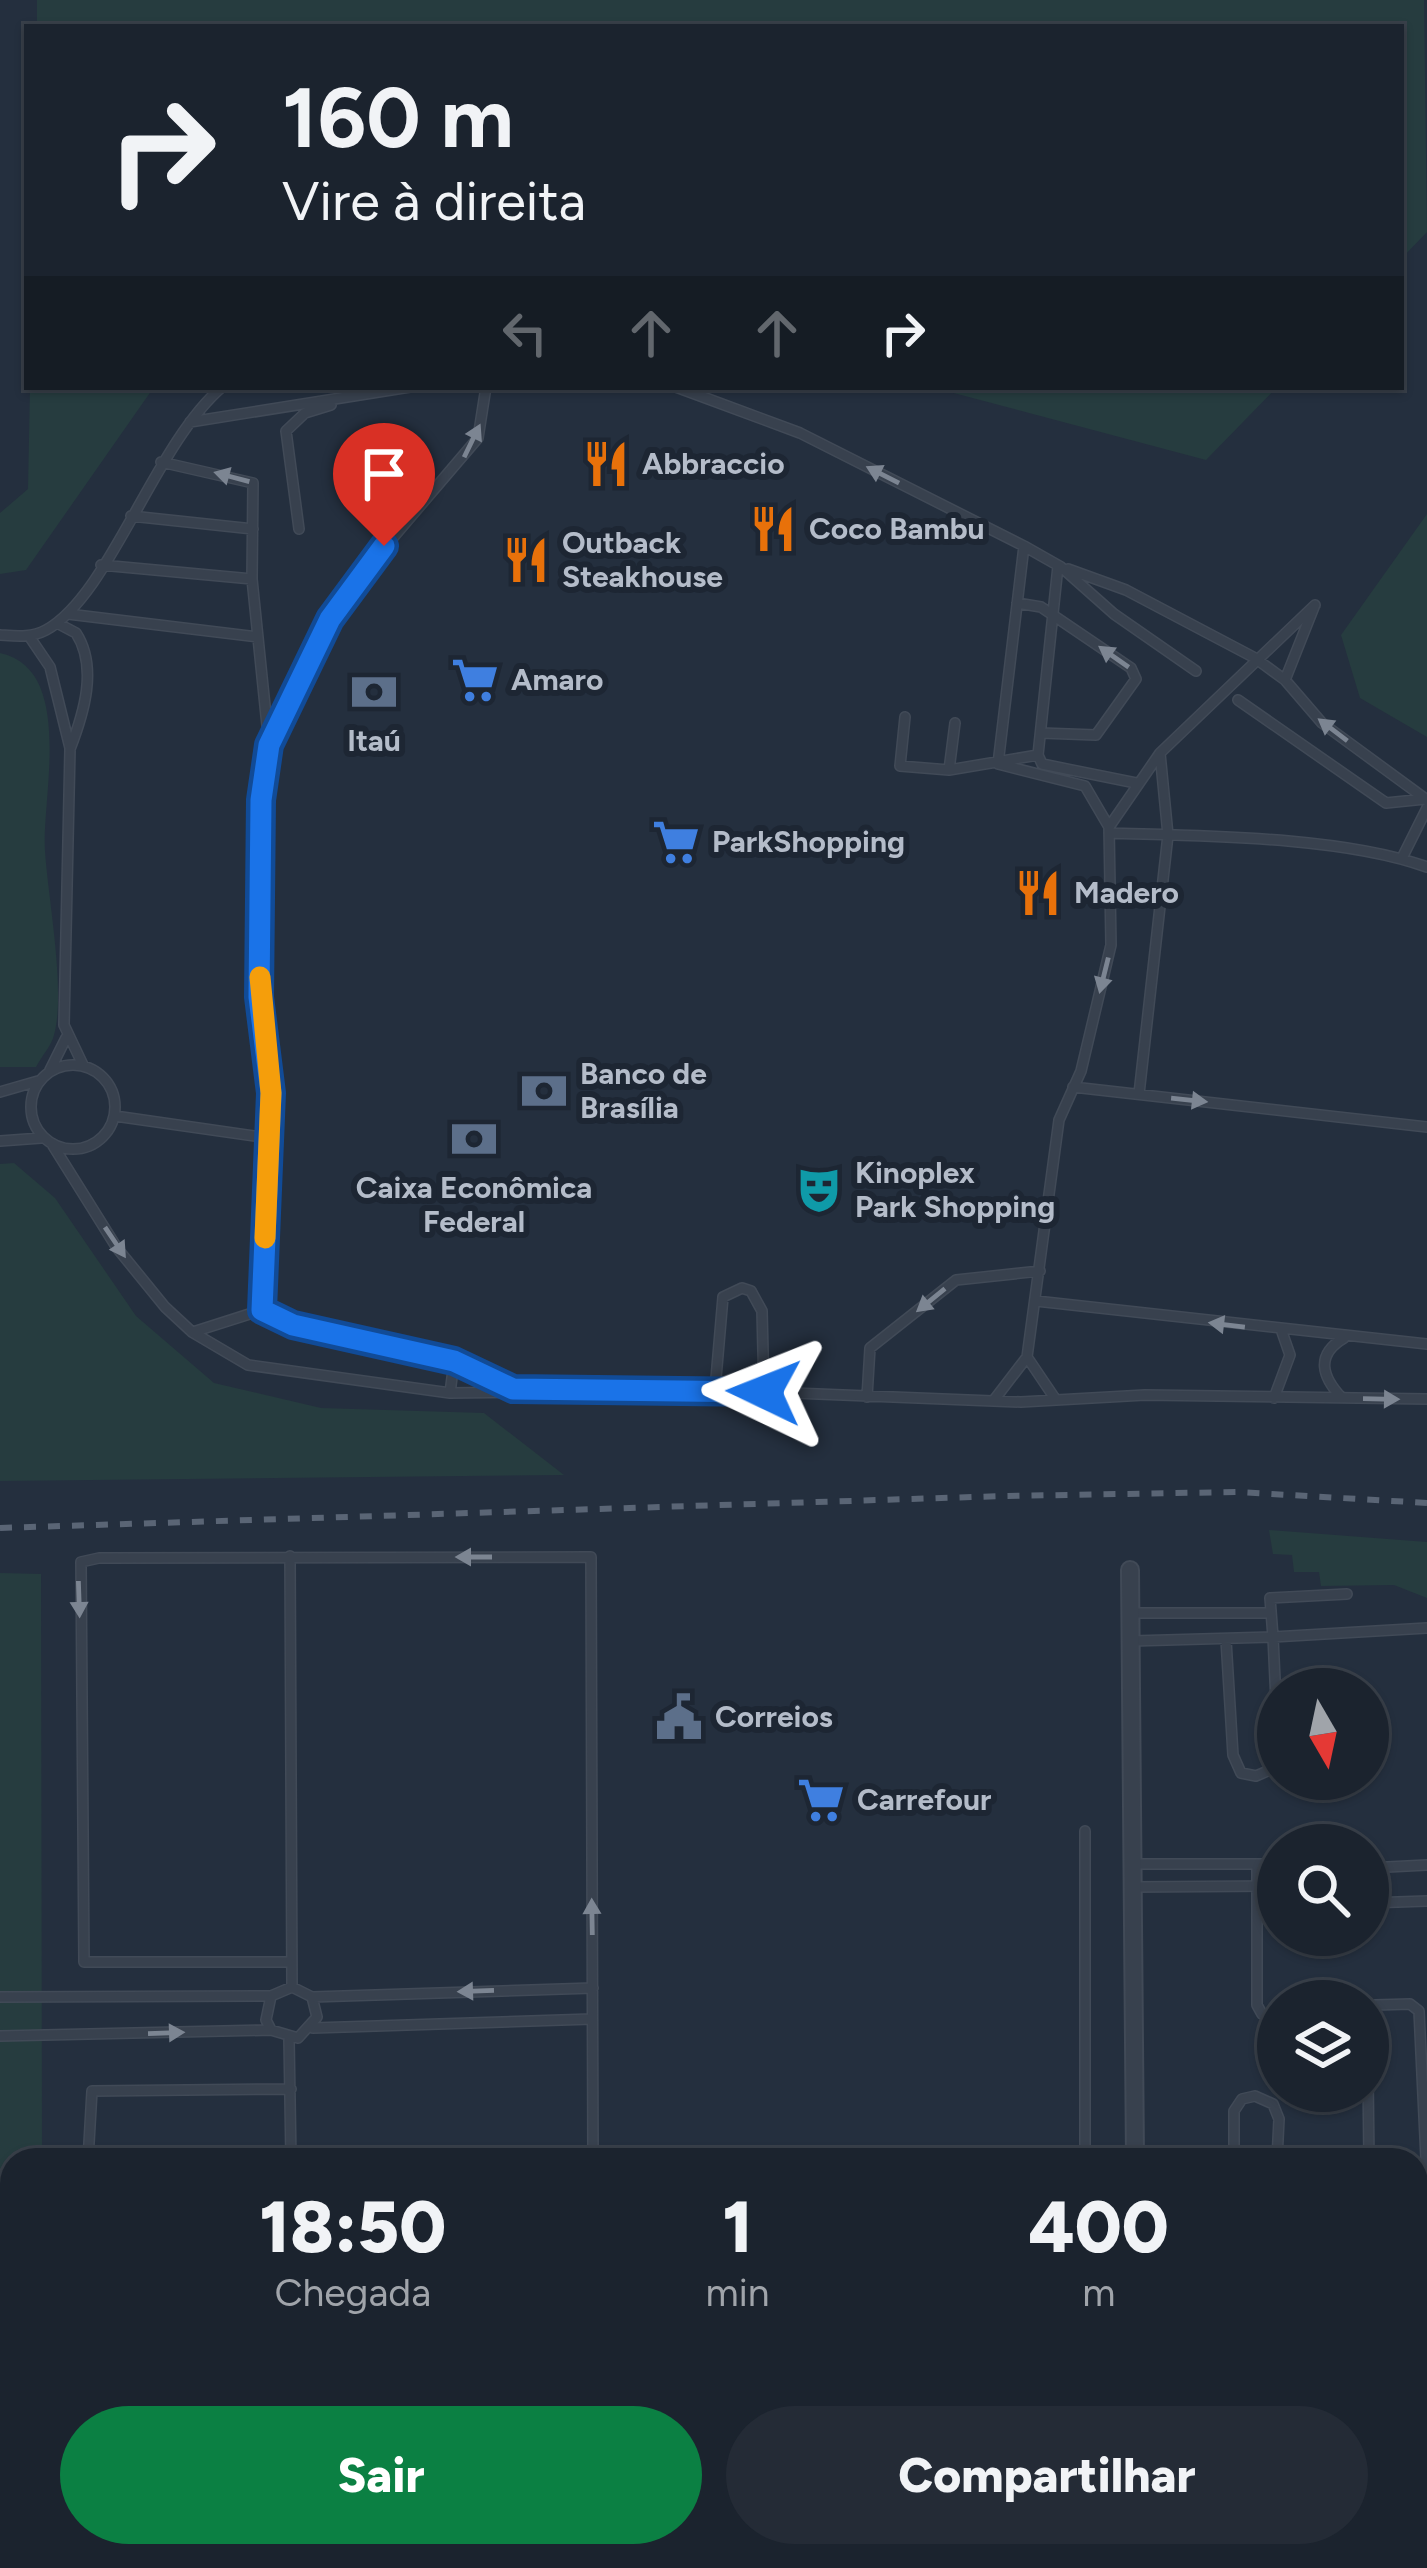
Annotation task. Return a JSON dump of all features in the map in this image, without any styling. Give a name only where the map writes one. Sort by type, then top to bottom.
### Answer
[{"type":"street","points":[[1130,1570],[1135,2148]]},
{"type":"lane","points":[[0,635],[29,636],[68,614],[187,423],[219,390]]},
{"type":"lane","points":[[299,530],[286,431],[305,413],[395,390]]},
{"type":"lane","points":[[269,745],[318,640],[350,588],[472,448],[483,390]]},
{"type":"lane","points":[[684,390],[800,433],[1060,566],[1126,590],[1256,658],[1285,680],[1322,723],[1427,802]]},
{"type":"lane","points":[[187,423],[301,402],[342,401]]},
{"type":"lane","points":[[161,462],[249,479],[252,579],[269,745],[261,800],[259,997],[271,1093],[262,1310]]},
{"type":"lane","points":[[130,516],[253,529]]},
{"type":"lane","points":[[998,764],[1024,546]]},
{"type":"lane","points":[[101,565],[252,579]]},
{"type":"lane","points":[[993,1401],[1027,1357],[1059,1120],[1073,1087],[1111,945],[1109,830],[1086,780],[1042,764],[1038,755],[1060,566]]},
{"type":"lane","points":[[1060,566],[1114,614],[1196,671]]},
{"type":"lane","points":[[1017,603],[1054,615],[1131,668],[1136,679],[1096,735],[1041,733]]},
{"type":"lane","points":[[1109,830],[1136,782],[1160,753],[1316,604],[1285,680]]},
{"type":"lane","points":[[68,614],[258,637]]},
{"type":"lane","points":[[57,623],[76,633],[88,667],[80,722],[70,748]]},
{"type":"lane","points":[[0,1092],[38,1081],[49,1071],[66,1037],[70,748],[50,667],[29,636]]},
{"type":"lane","points":[[1238,700],[1386,803],[1427,802]]},
{"type":"lane","points":[[905,717],[898,764],[949,770],[1038,755]]},
{"type":"lane","points":[[949,770],[955,723]]},
{"type":"lane","points":[[1139,1094],[1168,835],[1160,753]]},
{"type":"lane","points":[[998,764],[1086,780],[1136,782]]},
{"type":"lane","points":[[1402,858],[1427,802]]},
{"type":"lane","points":[[1109,830],[1402,858],[1427,867]]},
{"type":"lane","points":[[0,1141],[40,1138],[71,1149],[103,1138],[115,1116],[114,1095],[104,1077],[83,1065],[66,1037]]},
{"type":"lane","points":[[49,1071],[83,1065]]},
{"type":"lane","points":[[38,1081],[30,1103],[40,1138]]},
{"type":"lane","points":[[1073,1087],[1427,1127]]},
{"type":"lane","points":[[115,1116],[268,1138]]},
{"type":"lane","points":[[52,1144],[117,1248],[192,1332],[248,1365],[450,1393],[715,1390],[993,1401],[1054,1397],[1427,1399]]},
{"type":"lane","points":[[867,1397],[869,1348],[952,1282],[1040,1271]]},
{"type":"lane","points":[[715,1390],[723,1298],[742,1288],[751,1291],[762,1311],[764,1392]]},
{"type":"lane","points":[[1036,1301],[1427,1344]]},
{"type":"lane","points":[[192,1332],[262,1310],[293,1325],[454,1361],[513,1389]]},
{"type":"lane","points":[[1274,1398],[1290,1355],[1282,1331]]},
{"type":"lane","points":[[1342,1398],[1324,1376],[1324,1363],[1327,1351],[1344,1338]]},
{"type":"lane","points":[[1027,1357],[1054,1397]]},
{"type":"lane","points":[[450,1393],[454,1361]]},
{"type":"lane","points":[[290,1556],[292,1987]]},
{"type":"lane","points":[[290,1962],[84,1962],[81,1562],[290,1556],[591,1557],[593,2148]]},
{"type":"lane","points":[[1226,1640],[1233,1755],[1241,1773],[1256,1776],[1272,1769],[1278,1744],[1270,1598],[1276,1594],[1347,1594]]},
{"type":"lane","points":[[1131,1613],[1271,1613]]},
{"type":"lane","points":[[1132,1641],[1427,1628]]},
{"type":"lane","points":[[1085,1831],[1085,2148]]},
{"type":"lane","points":[[1132,1864],[1257,1864]]},
{"type":"lane","points":[[1389,1866],[1427,1865]]},
{"type":"lane","points":[[1133,1887],[1257,1886]]},
{"type":"lane","points":[[1389,1902],[1427,1901]]},
{"type":"lane","points":[[0,1997],[271,1996],[292,1987],[312,1996],[593,1988]]},
{"type":"lane","points":[[271,1996],[266,2020],[272,2030]]},
{"type":"lane","points":[[312,1996],[317,2018],[313,2028]]},
{"type":"lane","points":[[1389,2005],[1410,2004],[1419,2012],[1425,2148]]},
{"type":"lane","points":[[289,2039],[313,2028],[592,2019]]},
{"type":"lane","points":[[0,2036],[272,2030],[289,2039]]},
{"type":"lane","points":[[289,2039],[291,2148]]},
{"type":"lane","points":[[88,2148],[88,2098],[96,2090],[291,2089]]},
{"type":"lane","points":[[1234,2148],[1234,2111],[1242,2099],[1255,2096],[1274,2104],[1279,2119],[1278,2148]]},
{"type":"lane","points":[[1369,2112],[1370,2148]]},
{"type":"green space","points":[[37,0],[1424,0],[1427,232],[1404,256],[1404,24],[37,24]]},
{"type":"green space","points":[[30,390],[152,390],[26,570],[0,574],[0,513],[28,489]]},
{"type":"green space","points":[[942,390],[1274,390],[1206,460]]},
{"type":"green space","points":[[1427,514],[1427,737],[1360,698],[1341,635]]},
{"type":"green space","points":[[0,653],[24,664],[39,684],[50,739],[45,851],[57,1016],[53,1039],[36,1067],[0,1067]]},
{"type":"green space","points":[[14,1163],[55,1198],[136,1316],[214,1383],[321,1408],[484,1413],[564,1475],[0,1481],[0,1164]]},
{"type":"green space","points":[[1269,1530],[1427,1542],[1427,1598],[1394,1585],[1321,1586],[1319,1572],[1294,1572],[1292,1555],[1273,1554]]},
{"type":"green space","points":[[0,1573],[41,1574],[42,2148],[0,2148]]},
{"type":"railway","points":[[0,1528],[1005,1496],[1238,1492],[1427,1503]]},
{"type":"slow traffic","points":[[260,977],[271,1093],[263,1198],[265,1238]]},
{"type":"place","name":"Abbraccio","points":[[606,464]]},
{"type":"place","name":"Coco Bambu","points":[[773,529]]},
{"type":"place","name":"Outback Steakhouse","points":[[526,560]]},
{"type":"place","name":"Amaro","points":[[475,680]]},
{"type":"place","name":"Itaú","points":[[374,692]]},
{"type":"place","name":"ParkShopping","points":[[676,842]]},
{"type":"place","name":"Madero","points":[[1038,893]]},
{"type":"place","name":"Banco de Brasília","points":[[544,1091]]},
{"type":"place","name":"Caixa Econômica Federal","points":[[474,1139]]},
{"type":"place","name":"Kinoplex Park Shopping","points":[[819,1190]]},
{"type":"place","name":"Correios","points":[[679,1717]]},
{"type":"place","name":"Carrefour","points":[[821,1800]]},
{"type":"route","points":[[384,546],[330,619],[269,745],[261,800],[259,997],[271,1093],[263,1198],[262,1310],[293,1325],[454,1361],[513,1389],[764,1392]]}]
